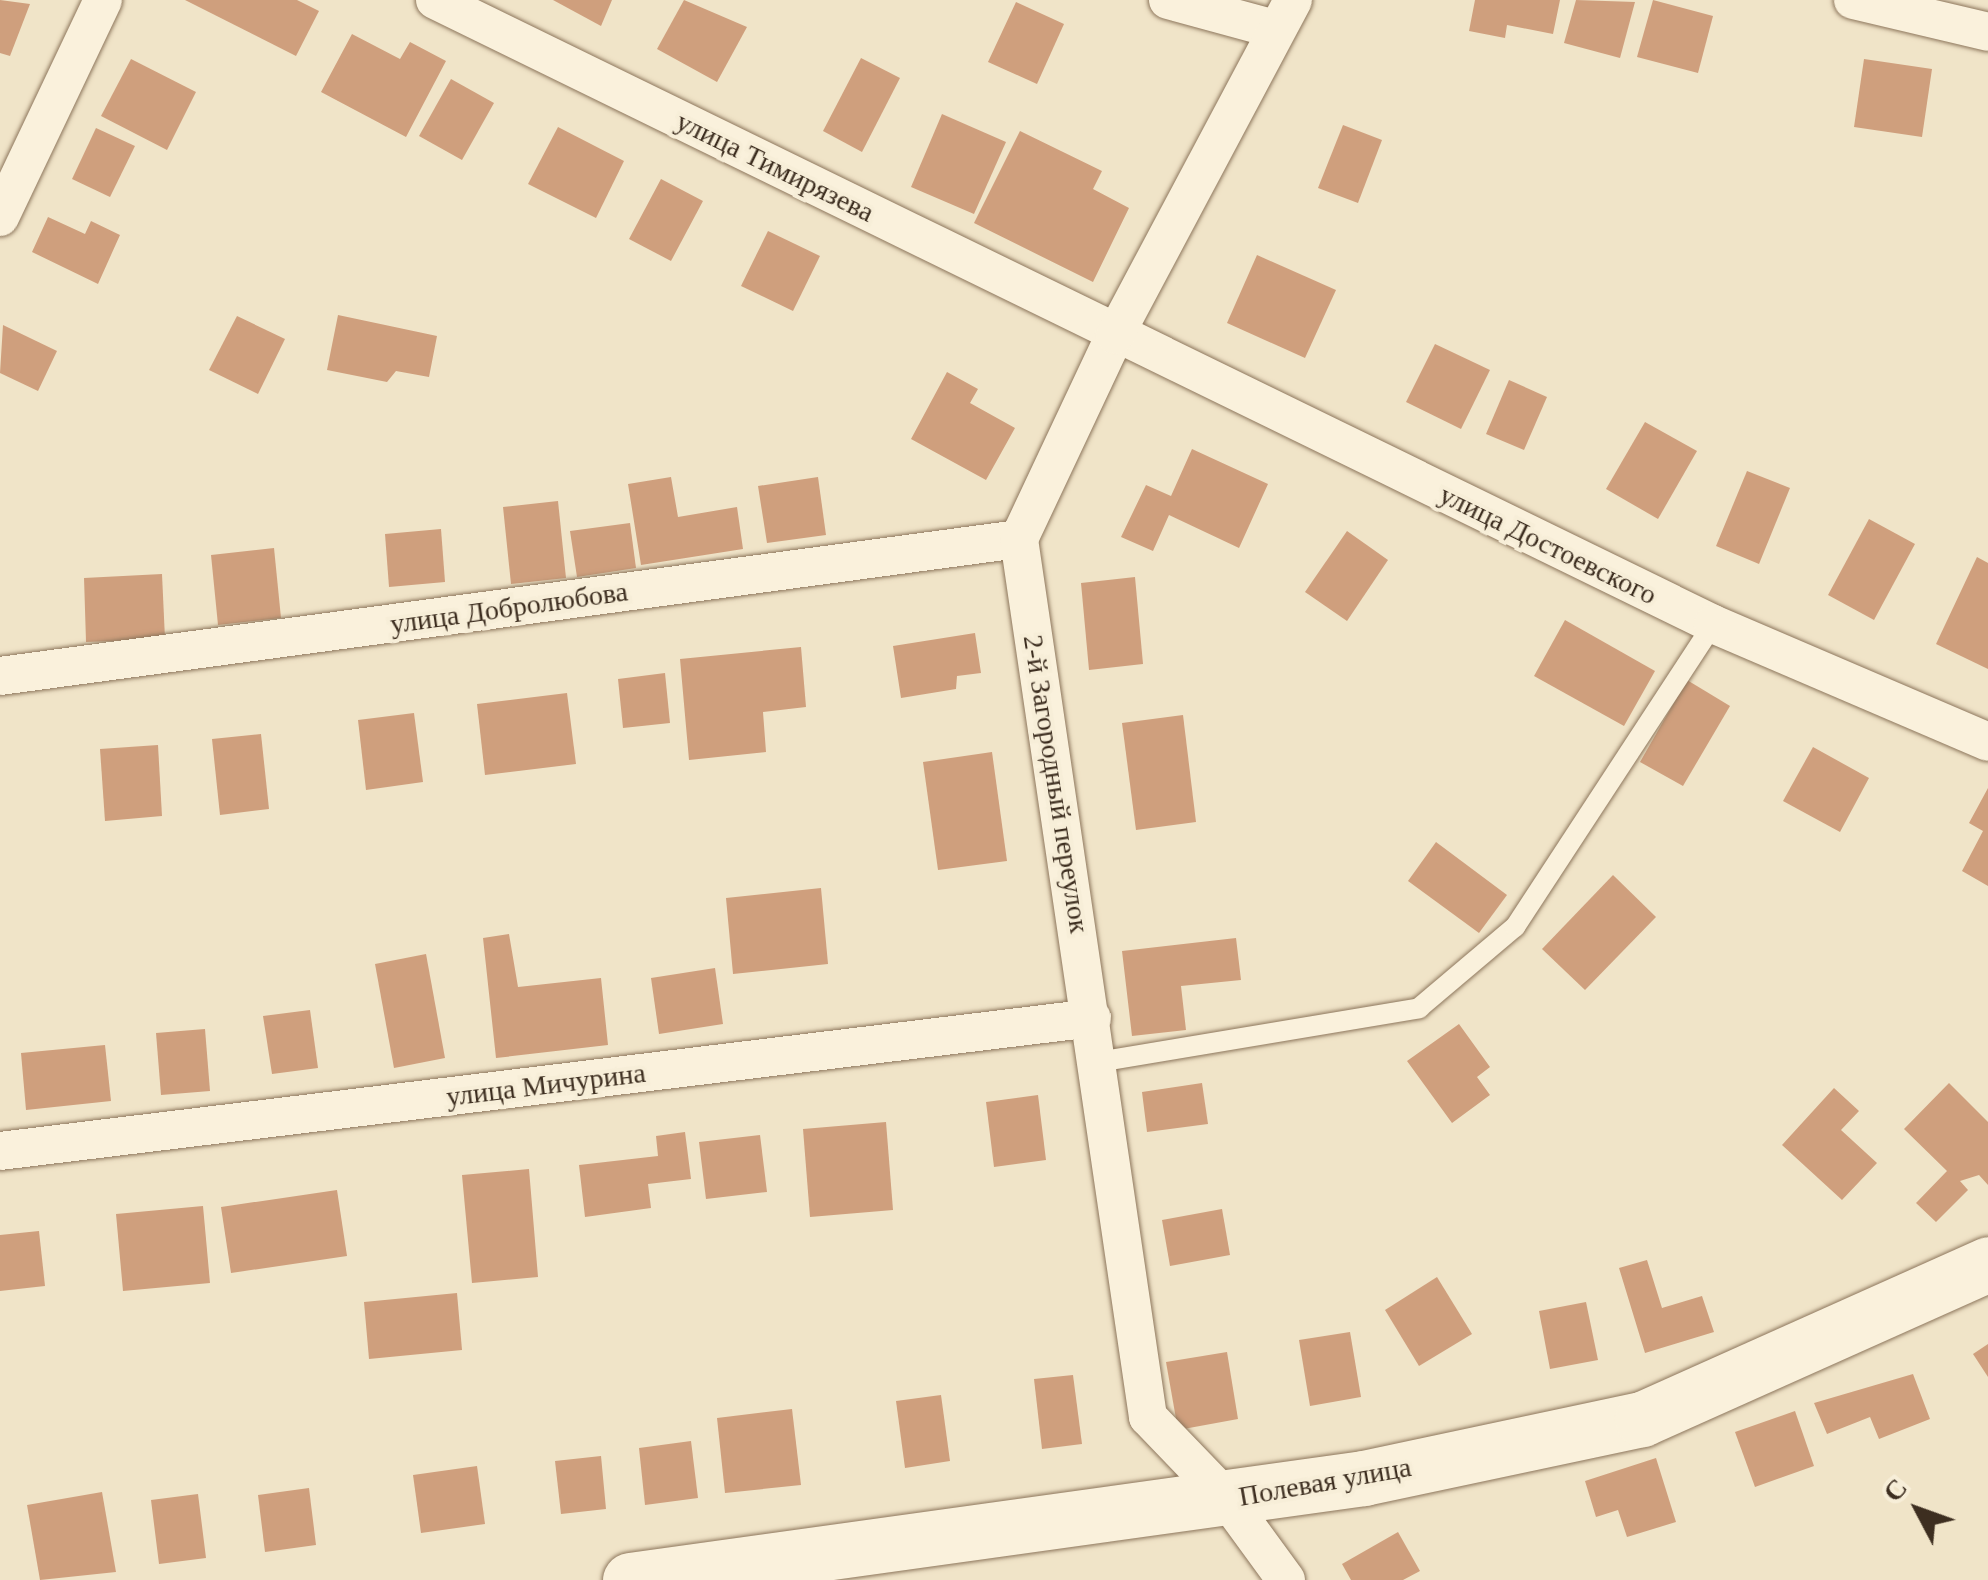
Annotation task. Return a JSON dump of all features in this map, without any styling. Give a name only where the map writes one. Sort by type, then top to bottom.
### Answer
[{"type":"main road","name":"Полевая улица","points":[[630,1580],[1227,1499],[1642,1419],[1988,1264]]},
{"type":"street","points":[[0,217],[103,0]]},
{"type":"street","name":"улица Тимирязева","points":[[435,0],[1114,335]]},
{"type":"street","points":[[1019,540],[1114,335],[1284,15],[1168,0]]},
{"type":"street","points":[[1853,0],[1988,32]]},
{"type":"street","name":"улица Достоевского","points":[[1114,335],[1713,624],[1988,742]]},
{"type":"street","name":"улица Добролюбова","points":[[0,676],[1019,540]]},
{"type":"street","name":"2-й Загородный переулок","points":[[1019,540],[1148,1418],[1227,1499],[1286,1580]]},
{"type":"street","name":"улица Мичурина","points":[[0,1151],[1092,1018]]},
{"type":"lane","points":[[1098,1062],[1419,1008],[1515,928],[1713,624]]},
{"type":"building","points":[[0,0],[30,4],[10,56],[0,53]]},
{"type":"building","points":[[185,0],[297,0],[319,11],[296,56]]},
{"type":"building","points":[[553,0],[612,0],[601,26]]},
{"type":"building","points":[[684,0],[747,27],[717,82],[657,49]]},
{"type":"building","points":[[1475,0],[1560,0],[1553,34],[1507,25],[1505,38],[1469,31]]},
{"type":"building","points":[[1576,0],[1635,2],[1620,58],[1564,43]]},
{"type":"building","points":[[1653,0],[1713,16],[1698,73],[1637,57]]},
{"type":"building","points":[[1016,2],[1064,24],[1037,84],[988,62]]},
{"type":"building","points":[[352,34],[400,59],[410,42],[446,61],[406,137],[321,92]]},
{"type":"building","points":[[861,58],[900,78],[862,152],[823,131]]},
{"type":"building","points":[[131,59],[196,92],[167,150],[101,116]]},
{"type":"building","points":[[1864,59],[1932,69],[1922,137],[1854,127]]},
{"type":"building","points":[[451,79],[494,103],[462,160],[419,136]]},
{"type":"building","points":[[942,114],[1006,142],[974,214],[911,187]]},
{"type":"building","points":[[1343,125],[1382,140],[1358,203],[1318,188]]},
{"type":"building","points":[[558,127],[624,161],[596,218],[528,184]]},
{"type":"building","points":[[96,128],[135,146],[110,197],[72,179]]},
{"type":"building","points":[[1020,131],[1102,171],[1093,189],[1129,208],[1093,282],[974,223]]},
{"type":"building","points":[[661,179],[703,201],[671,261],[629,239]]},
{"type":"building","points":[[48,217],[85,234],[91,221],[120,235],[98,284],[32,252]]},
{"type":"building","points":[[768,231],[820,256],[793,311],[741,286]]},
{"type":"building","points":[[1257,255],[1336,290],[1305,358],[1227,323]]},
{"type":"building","points":[[338,315],[437,336],[429,377],[396,371],[387,382],[327,370]]},
{"type":"building","points":[[237,316],[285,339],[258,394],[209,370]]},
{"type":"building","points":[[3,325],[57,351],[38,391],[0,373]]},
{"type":"building","points":[[1435,344],[1490,370],[1461,429],[1406,402]]},
{"type":"building","points":[[947,372],[978,389],[970,403],[1015,428],[986,480],[911,439]]},
{"type":"building","points":[[1509,380],[1547,397],[1524,450],[1486,434]]},
{"type":"building","points":[[1645,422],[1697,451],[1658,519],[1606,489]]},
{"type":"building","points":[[1192,449],[1268,484],[1239,548],[1169,515],[1153,551],[1121,537],[1146,485],[1171,496]]},
{"type":"building","points":[[1747,471],[1790,488],[1759,564],[1716,546]]},
{"type":"building","points":[[671,477],[678,517],[737,507],[743,549],[641,565],[628,484]]},
{"type":"building","points":[[818,477],[826,535],[767,543],[758,486]]},
{"type":"building","points":[[558,501],[566,578],[511,584],[503,507]]},
{"type":"building","points":[[1869,519],[1915,544],[1874,620],[1828,595]]},
{"type":"building","points":[[630,523],[636,568],[577,577],[570,531]]},
{"type":"building","points":[[441,529],[445,582],[389,587],[385,534]]},
{"type":"building","points":[[1347,531],[1388,560],[1347,621],[1305,592]]},
{"type":"building","points":[[274,548],[281,618],[218,625],[211,555]]},
{"type":"building","points":[[1977,557],[1988,563],[1988,669],[1936,644]]},
{"type":"building","points":[[162,574],[165,639],[86,642],[84,578]]},
{"type":"building","points":[[1135,577],[1143,664],[1089,670],[1081,583]]},
{"type":"building","points":[[1565,620],[1655,671],[1624,726],[1534,676]]},
{"type":"building","points":[[975,633],[981,673],[957,676],[956,689],[901,698],[893,646]]},
{"type":"building","points":[[801,647],[806,707],[763,712],[766,752],[689,760],[680,659]]},
{"type":"building","points":[[665,673],[670,723],[623,728],[618,679]]},
{"type":"building","points":[[1687,680],[1730,706],[1683,786],[1640,762]]},
{"type":"building","points":[[567,693],[576,764],[485,775],[477,704]]},
{"type":"building","points":[[414,713],[423,782],[366,790],[358,720]]},
{"type":"building","points":[[1183,715],[1196,822],[1136,830],[1122,723]]},
{"type":"building","points":[[261,734],[269,809],[220,815],[212,739]]},
{"type":"building","points":[[158,745],[162,816],[105,821],[100,749]]},
{"type":"building","points":[[1813,747],[1869,778],[1840,832],[1783,801]]},
{"type":"building","points":[[992,752],[1007,861],[938,870],[923,762]]},
{"type":"building","points":[[1988,788],[1988,886],[1962,871],[1983,831],[1969,823]]},
{"type":"building","points":[[1436,842],[1507,895],[1479,933],[1408,881]]},
{"type":"building","points":[[1613,875],[1656,917],[1585,990],[1542,949]]},
{"type":"building","points":[[821,888],[828,964],[733,974],[726,898]]},
{"type":"building","points":[[509,934],[518,987],[601,978],[608,1045],[496,1058],[483,938]]},
{"type":"building","points":[[1236,938],[1241,980],[1181,986],[1186,1030],[1132,1036],[1122,951]]},
{"type":"building","points":[[426,954],[445,1058],[394,1068],[375,964]]},
{"type":"building","points":[[715,968],[723,1024],[659,1034],[651,978]]},
{"type":"building","points":[[310,1010],[318,1068],[272,1074],[263,1016]]},
{"type":"building","points":[[1459,1024],[1490,1067],[1477,1077],[1490,1095],[1452,1123],[1407,1061]]},
{"type":"building","points":[[205,1029],[210,1091],[161,1095],[156,1033]]},
{"type":"building","points":[[105,1045],[111,1101],[26,1110],[21,1053]]},
{"type":"building","points":[[1202,1083],[1208,1124],[1147,1132],[1142,1092]]},
{"type":"building","points":[[1949,1083],[1988,1122],[1988,1185],[1979,1175],[1960,1181],[1968,1190],[1936,1222],[1916,1203],[1947,1171],[1904,1129]]},
{"type":"building","points":[[1834,1088],[1859,1111],[1841,1130],[1877,1163],[1842,1200],[1782,1145]]},
{"type":"building","points":[[1038,1095],[1046,1160],[994,1167],[986,1102]]},
{"type":"building","points":[[886,1122],[893,1210],[810,1217],[803,1129]]},
{"type":"building","points":[[685,1132],[691,1179],[648,1184],[651,1208],[585,1217],[579,1165],[658,1156],[656,1136]]},
{"type":"building","points":[[760,1135],[767,1192],[706,1199],[699,1142]]},
{"type":"building","points":[[529,1169],[538,1277],[472,1283],[462,1175]]},
{"type":"building","points":[[337,1190],[347,1256],[231,1273],[221,1207]]},
{"type":"building","points":[[203,1206],[210,1283],[123,1291],[116,1214]]},
{"type":"building","points":[[1222,1209],[1230,1255],[1170,1266],[1162,1220]]},
{"type":"building","points":[[39,1231],[45,1286],[0,1291],[0,1235]]},
{"type":"building","points":[[1647,1260],[1662,1308],[1702,1296],[1714,1332],[1645,1353],[1619,1268]]},
{"type":"building","points":[[1437,1277],[1472,1334],[1419,1366],[1385,1310]]},
{"type":"building","points":[[457,1293],[462,1350],[369,1359],[364,1302]]},
{"type":"building","points":[[1586,1302],[1598,1360],[1550,1369],[1539,1311]]},
{"type":"building","points":[[1350,1332],[1361,1397],[1310,1406],[1299,1340]]},
{"type":"building","points":[[1988,1344],[1988,1377],[1973,1354]]},
{"type":"building","points":[[1227,1352],[1238,1419],[1178,1430],[1166,1362]]},
{"type":"building","points":[[1913,1374],[1930,1419],[1879,1439],[1870,1417],[1827,1434],[1814,1403]]},
{"type":"building","points":[[1073,1375],[1082,1444],[1042,1449],[1034,1379]]},
{"type":"building","points":[[941,1395],[950,1461],[905,1468],[896,1401]]},
{"type":"building","points":[[792,1409],[801,1485],[725,1493],[717,1418]]},
{"type":"building","points":[[1795,1411],[1814,1466],[1755,1487],[1735,1432]]},
{"type":"building","points":[[691,1441],[698,1498],[645,1505],[639,1448]]},
{"type":"building","points":[[601,1456],[606,1509],[561,1514],[555,1461]]},
{"type":"building","points":[[1656,1458],[1676,1522],[1627,1537],[1618,1510],[1596,1517],[1585,1481]]},
{"type":"building","points":[[477,1466],[485,1524],[421,1533],[413,1475]]},
{"type":"building","points":[[309,1488],[316,1545],[265,1552],[258,1495]]},
{"type":"building","points":[[102,1492],[116,1572],[40,1580],[27,1505]]},
{"type":"building","points":[[198,1494],[206,1558],[159,1564],[151,1500]]},
{"type":"building","points":[[1398,1532],[1420,1571],[1403,1580],[1351,1580],[1342,1564]]}]
